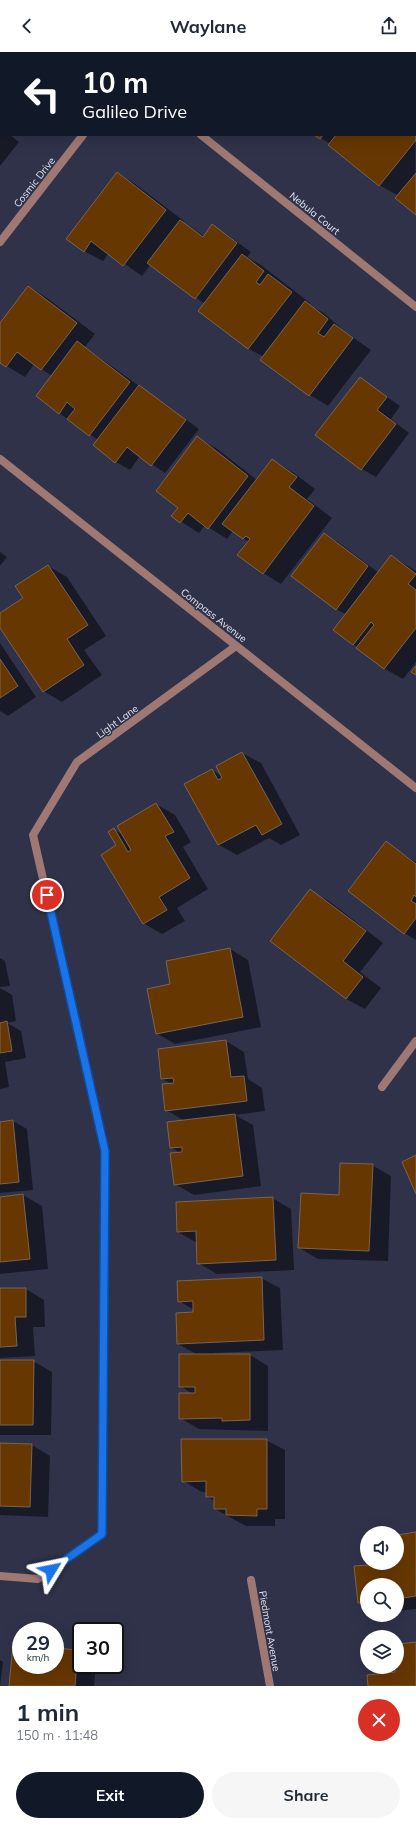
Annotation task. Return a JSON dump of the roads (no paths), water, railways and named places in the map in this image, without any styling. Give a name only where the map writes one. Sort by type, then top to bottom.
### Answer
[{"type":"street","name":"Cosmic Drive","points":[[0,242],[82,136]]},
{"type":"street","name":"Nebula Court","points":[[202,136],[416,307]]},
{"type":"street","name":"Compass Avenue","points":[[0,459],[416,788]]},
{"type":"street","name":"Light Lane","points":[[0,1576],[38,1579],[102,1534],[105,1151],[33,835],[77,762],[236,646]]},
{"type":"street","points":[[382,1087],[416,1041]]},
{"type":"street","name":"Piedmont Avenue","points":[[251,1580],[270,1686]]}]
